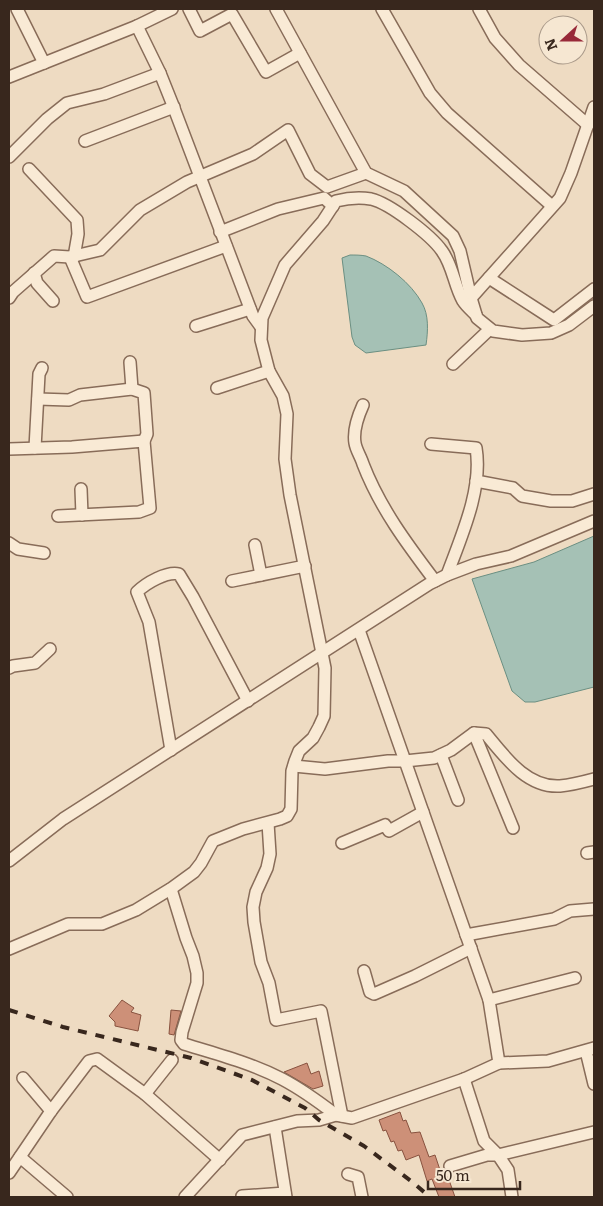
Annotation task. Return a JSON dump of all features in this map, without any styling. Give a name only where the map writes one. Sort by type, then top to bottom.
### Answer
[{"type":"street","points":[[17,9],[44,63]]},
{"type":"street","points":[[9,77],[137,26],[172,9]]},
{"type":"street","points":[[189,9],[200,31],[232,14],[266,72],[300,53]]},
{"type":"street","points":[[276,9],[366,173],[404,192],[453,236],[460,251],[476,315]]},
{"type":"street","points":[[382,9],[430,93],[448,113],[552,206]]},
{"type":"street","points":[[479,9],[495,38],[520,65],[588,125]]},
{"type":"street","points":[[137,26],[174,107],[253,316],[261,327]]},
{"type":"street","points":[[9,155],[67,103],[104,94],[160,74]]},
{"type":"street","points":[[85,141],[174,107]]},
{"type":"street","points":[[471,298],[560,198],[594,107]]},
{"type":"street","points":[[9,298],[13,292],[54,256],[72,257],[100,250],[140,210],[187,182],[253,154],[288,130],[310,174],[327,187],[366,173]]},
{"type":"street","points":[[29,169],[77,220],[78,234],[72,257],[87,297],[226,246]]},
{"type":"street","points":[[9,949],[68,924],[102,924],[136,910],[171,889],[194,872],[213,841],[287,816],[291,809],[294,766],[299,750],[313,738],[320,728],[324,716],[325,668],[290,495],[285,459],[287,414],[283,396],[269,371],[260,340],[262,318],[285,265],[323,221],[336,201],[352,197],[371,199],[386,205],[416,226],[442,251],[464,301],[493,331],[522,335],[551,333],[569,325],[594,306]]},
{"type":"street","points":[[220,232],[278,209],[324,198],[333,206]]},
{"type":"street","points":[[34,274],[37,282],[53,301]]},
{"type":"street","points":[[489,278],[554,320],[594,289]]},
{"type":"street","points":[[196,326],[250,308]]},
{"type":"street","points":[[453,364],[490,329]]},
{"type":"street","points":[[130,362],[132,389]]},
{"type":"street","points":[[35,448],[39,374],[42,368]]},
{"type":"street","points":[[217,388],[269,371]]},
{"type":"street","points":[[38,399],[68,400],[80,394],[132,389],[144,393],[147,434],[144,441],[150,508],[139,512],[58,516]]},
{"type":"street","points":[[362,405],[358,417],[355,442],[366,471],[376,495],[405,541],[435,581]]},
{"type":"street","points":[[9,449],[144,441]]},
{"type":"street","points":[[431,444],[476,448],[478,458],[476,481],[465,527],[447,575]]},
{"type":"street","points":[[476,481],[512,488],[522,496],[551,501],[572,501],[594,494]]},
{"type":"street","points":[[81,489],[82,514]]},
{"type":"street","points":[[9,860],[64,819],[435,581],[476,564],[511,556],[594,521]]},
{"type":"street","points":[[9,543],[18,549],[44,553]]},
{"type":"street","points":[[255,544],[261,575]]},
{"type":"street","points":[[232,581],[304,566]]},
{"type":"street","points":[[171,750],[149,622],[137,592],[143,586],[173,573],[179,574],[248,701]]},
{"type":"street","points":[[359,630],[489,1000],[499,1063]]},
{"type":"street","points":[[9,668],[35,663],[50,649]]},
{"type":"street","points":[[294,766],[325,769],[388,761],[434,758],[450,750],[474,733],[486,734],[510,762],[528,777],[542,785],[559,786],[594,779]]},
{"type":"street","points":[[474,733],[513,828]]},
{"type":"street","points":[[441,755],[458,800]]},
{"type":"street","points":[[342,843],[385,825],[390,831],[423,812]]},
{"type":"street","points":[[268,823],[270,854],[267,868],[256,892],[253,907],[261,962],[269,983],[276,1020],[321,1011],[339,1115]]},
{"type":"street","points":[[171,889],[197,972],[197,983],[181,1040],[184,1044],[241,1062],[282,1079],[339,1115],[352,1118],[464,1080],[499,1063],[548,1062],[590,1050],[594,1081]]},
{"type":"street","points":[[466,935],[554,919],[570,911],[594,909]]},
{"type":"street","points":[[364,971],[370,992],[374,994],[471,948]]},
{"type":"street","points":[[489,1000],[575,978]]},
{"type":"street","points":[[9,1173],[51,1111],[89,1061],[97,1059],[145,1094],[220,1160]]},
{"type":"street","points":[[145,1094],[172,1060]]},
{"type":"street","points":[[23,1078],[51,1111]]},
{"type":"street","points":[[464,1080],[484,1141],[498,1155],[508,1170],[512,1197]]},
{"type":"street","points":[[185,1197],[242,1135],[297,1121],[319,1120],[339,1115]]},
{"type":"street","points":[[242,1196],[285,1195],[275,1127]]},
{"type":"street","points":[[450,1166],[487,1155],[498,1155],[594,1132]]},
{"type":"street","points":[[20,1157],[67,1197]]},
{"type":"street","points":[[358,1174],[362,1197]]},
{"type":"shaded area","points":[[350,255],[366,256],[374,259],[398,275],[412,288],[426,313],[426,345],[366,353],[355,345],[352,337],[342,258]]},
{"type":"shaded area","points":[[594,536],[594,687],[535,702],[525,702],[512,691],[472,579],[534,562]]},
{"type":"building","points":[[122,1000],[134,1008],[131,1012],[141,1015],[138,1031],[115,1026],[115,1022],[109,1016]]},
{"type":"building","points":[[171,1010],[181,1011],[174,1035],[169,1034]]},
{"type":"building","points":[[307,1063],[311,1074],[319,1071],[323,1086],[313,1089],[284,1072]]},
{"type":"building","points":[[400,1112],[403,1121],[406,1120],[411,1133],[420,1132],[429,1157],[435,1155],[443,1179],[448,1177],[455,1197],[439,1197],[432,1179],[427,1181],[419,1155],[406,1160],[402,1150],[398,1151],[394,1141],[391,1142],[386,1130],[383,1131],[379,1120]]},
{"type":"railway","points":[[9,1010],[63,1027],[191,1058],[252,1080],[305,1108],[319,1120],[364,1146],[430,1197]]}]
